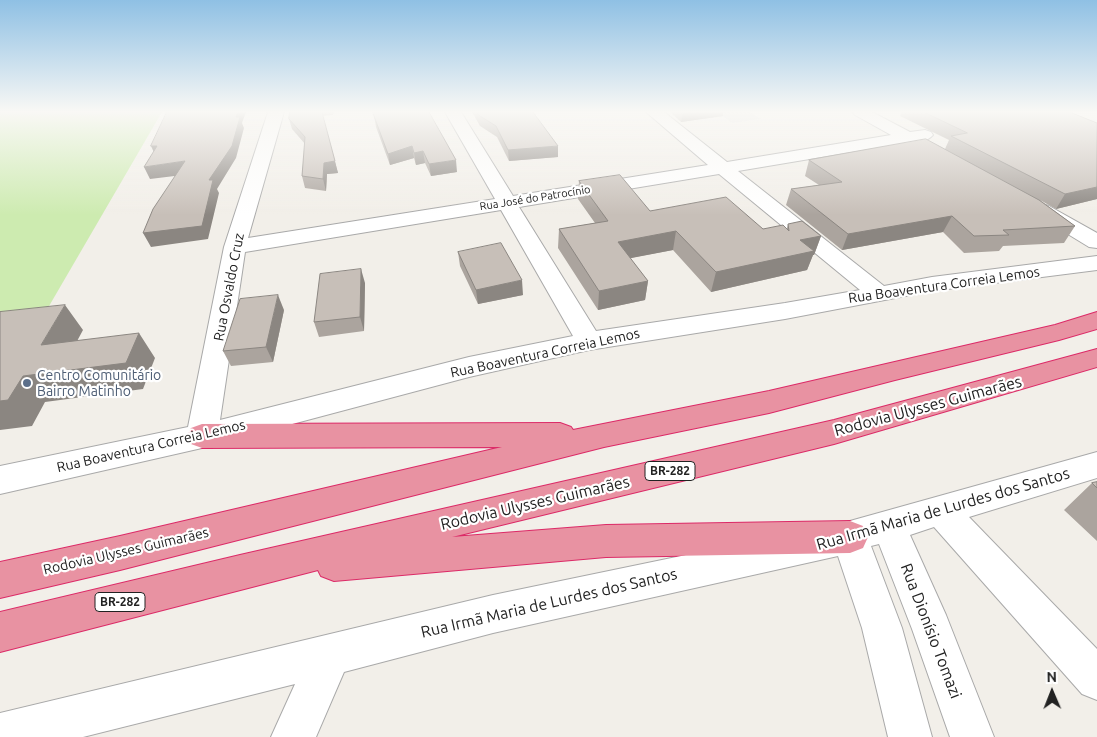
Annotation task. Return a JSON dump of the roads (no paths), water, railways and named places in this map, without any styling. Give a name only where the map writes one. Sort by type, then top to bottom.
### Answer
[{"type":"highway","name":"Rodovia Ulysses Guimarães","points":[[0,580],[120,553],[604,435],[769,402],[895,370],[1059,332],[1097,320]]},
{"type":"highway","name":"Rodovia Ulysses Guimarães","points":[[0,632],[240,572],[834,432],[1097,358]]},
{"type":"highway","points":[[202,436],[604,435]]},
{"type":"highway","points":[[240,572],[606,541],[850,538]]},
{"type":"street","name":"Rua Osvaldo Cruz","points":[[202,436],[234,247],[265,146]]},
{"type":"street","points":[[473,146],[589,341]]},
{"type":"street","points":[[696,146],[878,293]]},
{"type":"street","name":"Rua José do Patrocínio","points":[[234,247],[723,168],[892,146]]},
{"type":"street","points":[[1097,226],[1040,202],[1097,242]]},
{"type":"street","name":"Rua Boaventura Correia Lemos","points":[[0,480],[202,436],[469,367],[589,341],[786,311],[932,284],[1097,262]]},
{"type":"street","name":"Rua Irmã Maria de Lurdes dos Santos","points":[[0,735],[493,614],[850,538],[1097,465]]},
{"type":"street","points":[[941,511],[1097,679]]},
{"type":"street","name":"Rua Dionísio Tomazi","points":[[889,526],[932,629],[972,737]]},
{"type":"street","points":[[850,538],[882,628],[910,737]]},
{"type":"street","points":[[293,737],[331,655]]},
{"type":"place","name":"Centro Comunitário Bairro Matinho","points":[[27,383]]}]
